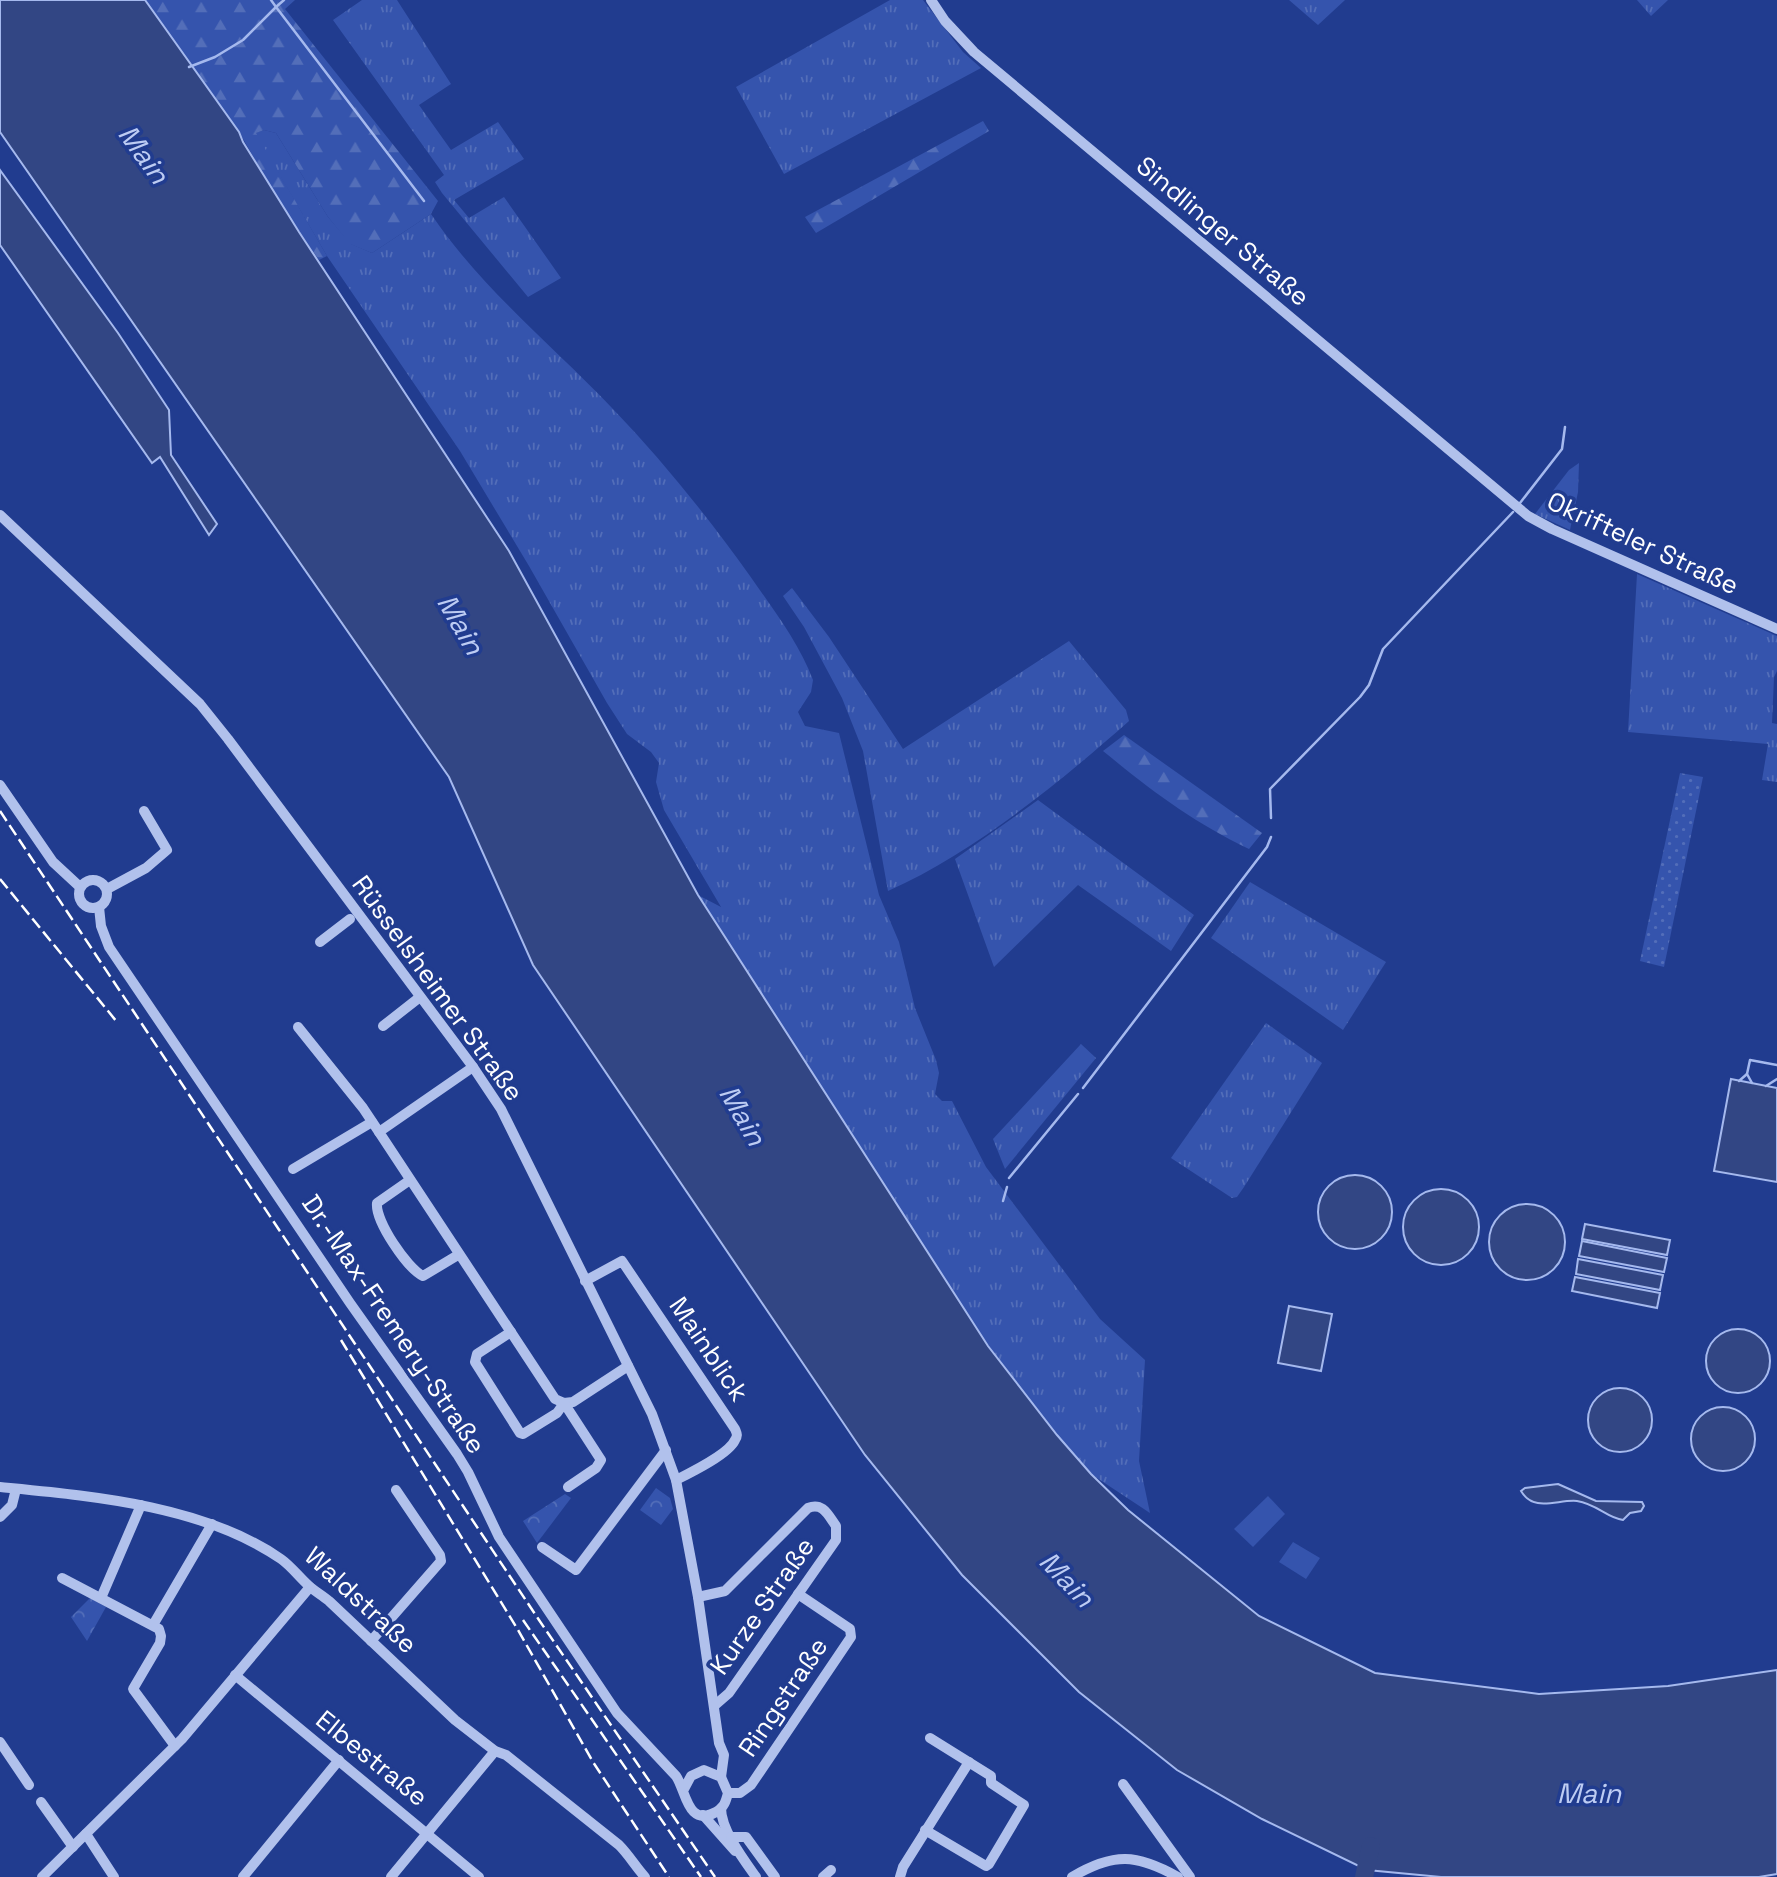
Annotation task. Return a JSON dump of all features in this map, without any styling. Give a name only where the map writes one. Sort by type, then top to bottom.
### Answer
[{"type":"street","name":"Sindlinger Straße","points":[[930,0],[974,52],[1495,489]]},
{"type":"street","name":"Okrifteler Straße","points":[[1495,489],[1528,516],[1552,529],[1777,629]]},
{"type":"street","name":"Rüsselsheimer Straße","points":[[0,515],[200,704],[473,1066],[500,1109],[652,1414],[677,1480],[698,1597],[719,1743],[724,1755],[721,1777]]},
{"type":"street","points":[[0,785],[53,862],[80,887]]},
{"type":"street","points":[[107,889],[146,868],[167,850],[144,811]]},
{"type":"street","points":[[93,880],[107,889],[107,899],[99,907],[83,904],[79,894],[80,887],[93,880]]},
{"type":"street","name":"Dr.-Max-Fremery-Straße","points":[[99,907],[109,947],[457,1454],[499,1537],[617,1713],[662,1760],[680,1782],[683,1791]]},
{"type":"street","points":[[320,942],[350,919]]},
{"type":"street","points":[[383,1026],[421,998]]},
{"type":"street","points":[[299,1027],[379,1132],[555,1399],[565,1403],[573,1402],[628,1366]]},
{"type":"street","points":[[379,1132],[473,1066]]},
{"type":"street","points":[[292,1169],[372,1122]]},
{"type":"street","points":[[410,1180],[377,1203],[376,1207],[377,1215],[397,1247],[415,1272],[423,1276],[458,1255]]},
{"type":"street","name":"Mainblick","points":[[585,1281],[622,1261],[736,1429],[737,1436],[731,1446],[677,1480]]},
{"type":"street","points":[[510,1332],[477,1354],[475,1362],[520,1433],[523,1434],[556,1413],[565,1403]]},
{"type":"street","points":[[565,1403],[601,1460],[596,1468],[568,1487]]},
{"type":"street","points":[[542,1547],[576,1570],[666,1450]]},
{"type":"street","name":"Waldstraße","points":[[0,1487],[99,1497],[212,1524],[247,1539],[284,1560],[446,1712],[495,1751],[506,1755],[560,1796],[630,1855],[645,1877]]},
{"type":"street","points":[[0,1517],[12,1505],[16,1489]]},
{"type":"street","points":[[372,1641],[440,1562],[440,1555],[396,1490]]},
{"type":"street","points":[[101,1598],[141,1506]]},
{"type":"street","name":"Kurze Straße","points":[[698,1597],[725,1591],[807,1508],[821,1506],[836,1526],[836,1540],[729,1693],[714,1706]]},
{"type":"street","points":[[153,1625],[212,1524]]},
{"type":"street","points":[[62,1578],[159,1629],[160,1643],[133,1689],[175,1746]]},
{"type":"street","points":[[42,1877],[175,1746],[310,1587]]},
{"type":"street","name":"Ringstraße","points":[[727,1793],[740,1793],[751,1785],[851,1637],[850,1629],[798,1594]]},
{"type":"street","name":"Elbestraße","points":[[235,1675],[479,1877]]},
{"type":"street","points":[[925,1830],[982,1865],[989,1864],[1024,1805],[991,1783],[991,1776],[930,1738]]},
{"type":"street","points":[[0,1742],[29,1785]]},
{"type":"street","points":[[719,1743],[711,1768],[691,1776],[683,1791],[691,1810],[703,1815],[757,1877]]},
{"type":"street","points":[[391,1877],[495,1751]]},
{"type":"street","points":[[243,1877],[340,1760]]},
{"type":"street","name":"Dr.-Max-Fremery-Straße","points":[[662,1760],[691,1776]]},
{"type":"street","points":[[900,1877],[925,1830],[969,1762]]},
{"type":"street","points":[[704,1770],[721,1777],[727,1793],[721,1808],[723,1823],[742,1858]]},
{"type":"street","points":[[1123,1784],[1190,1877]]},
{"type":"street","points":[[41,1802],[73,1847]]},
{"type":"street","points":[[703,1815],[721,1808]]},
{"type":"street","points":[[86,1834],[114,1877]]},
{"type":"street","points":[[732,1837],[746,1838],[775,1877]]},
{"type":"street","points":[[1072,1877],[1099,1863],[1126,1858],[1151,1863],[1178,1877]]},
{"type":"green space","points":[[145,0],[295,0],[285,9],[438,201],[431,214],[372,253],[350,244],[328,217],[276,133],[264,130],[256,133],[327,256],[319,260],[282,206],[239,132]]},
{"type":"green space","points":[[362,0],[397,0],[451,84],[419,105],[451,150],[498,122],[524,159],[454,200],[469,218],[504,197],[561,278],[528,297],[442,193],[435,182],[444,175],[333,20]]},
{"type":"green space","points":[[890,0],[923,0],[963,52],[981,68],[784,174],[736,87]]},
{"type":"green space","points":[[1289,0],[1345,0],[1318,25]]},
{"type":"green space","points":[[1637,0],[1668,0],[1651,16]]},
{"type":"green space","points":[[983,121],[989,131],[816,233],[805,217]]},
{"type":"green space","points":[[264,130],[276,133],[328,217],[351,244],[372,253],[431,214],[494,291],[612,408],[667,468],[718,532],[785,626],[813,680],[811,692],[798,712],[805,726],[839,733],[879,895],[899,942],[915,1008],[936,1060],[939,1073],[935,1094],[942,1101],[952,1101],[986,1167],[1100,1319],[1145,1360],[1139,1461],[1150,1513],[1091,1474],[988,1346],[698,895],[721,907],[664,810],[656,782],[659,763],[651,752],[627,734],[460,451],[327,256],[255,133]]},
{"type":"green space","points":[[1579,463],[1578,492],[1570,530],[1535,514],[1569,470]]},
{"type":"green space","points":[[1637,574],[1777,636],[1772,723],[1777,724],[1777,782],[1762,780],[1768,744],[1628,732]]},
{"type":"green space","points":[[792,588],[829,637],[903,749],[1069,641],[1126,710],[1129,721],[1044,792],[983,837],[888,891],[863,751],[842,698],[804,627],[783,596]]},
{"type":"green space","points":[[1124,735],[1262,833],[1249,849],[1209,828],[1173,804],[1103,751]]},
{"type":"green space","points":[[1680,773],[1703,777],[1664,967],[1640,961]]},
{"type":"green space","points":[[1038,800],[1194,915],[1171,951],[1078,885],[994,967],[955,859]]},
{"type":"green space","points":[[1250,882],[1386,962],[1343,1030],[1211,938]]},
{"type":"green space","points":[[1266,1023],[1322,1063],[1244,1187],[1237,1197],[1232,1198],[1171,1158]]},
{"type":"green space","points":[[1081,1044],[1096,1058],[1005,1169],[993,1139]]},
{"type":"green space","points":[[656,1488],[670,1498],[673,1509],[661,1525],[640,1510]]},
{"type":"green space","points":[[565,1494],[571,1498],[537,1543],[523,1521]]},
{"type":"green space","points":[[1268,1496],[1285,1514],[1253,1547],[1234,1529]]},
{"type":"green space","points":[[1293,1542],[1320,1558],[1306,1579],[1279,1562]]},
{"type":"green space","points":[[90,1598],[106,1607],[87,1641],[71,1617]]},
{"type":"water","name":"Main","points":[[0,0],[145,0],[239,132],[299,232],[509,551],[698,895],[988,1346],[1091,1474],[1128,1510],[1259,1616],[1375,1673],[1539,1694],[1668,1686],[1777,1670],[1777,1874],[1759,1877],[1441,1877],[1367,1870],[1262,1819],[1177,1770],[1079,1692],[962,1575],[865,1455],[533,965],[449,777],[0,132]]},
{"type":"water","points":[[0,170],[118,333],[169,410],[171,455],[217,524],[209,535],[160,457],[152,463],[0,245]]},
{"type":"water","points":[[1731,1079],[1777,1088],[1777,1182],[1714,1171]]},
{"type":"water","points":[[1355,1175],[1376,1181],[1386,1191],[1392,1212],[1386,1233],[1376,1243],[1355,1249],[1334,1243],[1324,1233],[1318,1212],[1324,1191],[1334,1181]]},
{"type":"water","points":[[1441,1189],[1456,1192],[1468,1200],[1476,1212],[1479,1227],[1476,1242],[1468,1254],[1456,1262],[1441,1265],[1426,1262],[1414,1254],[1406,1242],[1403,1227],[1406,1212],[1414,1200],[1426,1192]]},
{"type":"water","points":[[1527,1204],[1542,1207],[1554,1215],[1562,1227],[1565,1242],[1562,1257],[1554,1269],[1542,1277],[1527,1280],[1512,1277],[1500,1269],[1492,1257],[1489,1242],[1492,1227],[1500,1215],[1512,1207]]},
{"type":"water","points":[[1585,1224],[1670,1240],[1667,1255],[1582,1239]]},
{"type":"water","points":[[1582,1241],[1667,1258],[1664,1272],[1579,1256]]},
{"type":"water","points":[[1578,1259],[1663,1275],[1660,1290],[1576,1274]]},
{"type":"water","points":[[1575,1277],[1660,1293],[1657,1308],[1572,1291]]},
{"type":"water","points":[[1289,1306],[1332,1314],[1321,1371],[1278,1363]]},
{"type":"water","points":[[1732,1329],[1744,1329],[1761,1338],[1768,1349],[1768,1373],[1761,1384],[1744,1393],[1732,1393],[1720,1388],[1711,1379],[1706,1367],[1706,1355],[1711,1343],[1720,1334]]},
{"type":"water","points":[[1620,1388],[1638,1394],[1646,1402],[1652,1420],[1646,1438],[1638,1446],[1620,1452],[1602,1446],[1594,1438],[1588,1420],[1594,1402],[1602,1394]]},
{"type":"water","points":[[1723,1407],[1741,1413],[1749,1421],[1755,1439],[1749,1457],[1741,1465],[1723,1471],[1705,1465],[1697,1457],[1691,1439],[1697,1421],[1705,1413]]},
{"type":"water","points":[[1558,1484],[1596,1501],[1642,1502],[1644,1506],[1641,1511],[1630,1513],[1623,1520],[1577,1501],[1547,1504],[1533,1502],[1521,1491],[1525,1488]]},
{"type":"waterway","points":[[271,0],[276,7],[284,0]]},
{"type":"waterway","points":[[189,67],[215,57],[243,40],[276,7],[424,201]]},
{"type":"waterway","points":[[1520,503],[1562,449],[1565,427]]},
{"type":"waterway","points":[[1271,818],[1270,789],[1360,697],[1369,685],[1383,649],[1513,512]]},
{"type":"waterway","points":[[1083,1088],[1267,847],[1271,837]]},
{"type":"waterway","points":[[1752,1083],[1747,1074],[1750,1060],[1777,1065]]},
{"type":"waterway","points":[[1739,1081],[1747,1074]]},
{"type":"waterway","points":[[1766,1086],[1777,1079]]},
{"type":"waterway","points":[[1009,1178],[1078,1094]]},
{"type":"waterway","points":[[1003,1201],[1007,1187]]},
{"type":"waterway","points":[[1364,1877],[1371,1846]]},
{"type":"railway","points":[[0,811],[539,1620],[715,1877]]},
{"type":"railway","points":[[0,879],[117,1022]]},
{"type":"railway","points":[[341,1340],[518,1630],[593,1762],[669,1877]]},
{"type":"railway","points":[[523,1620],[701,1877]]}]
